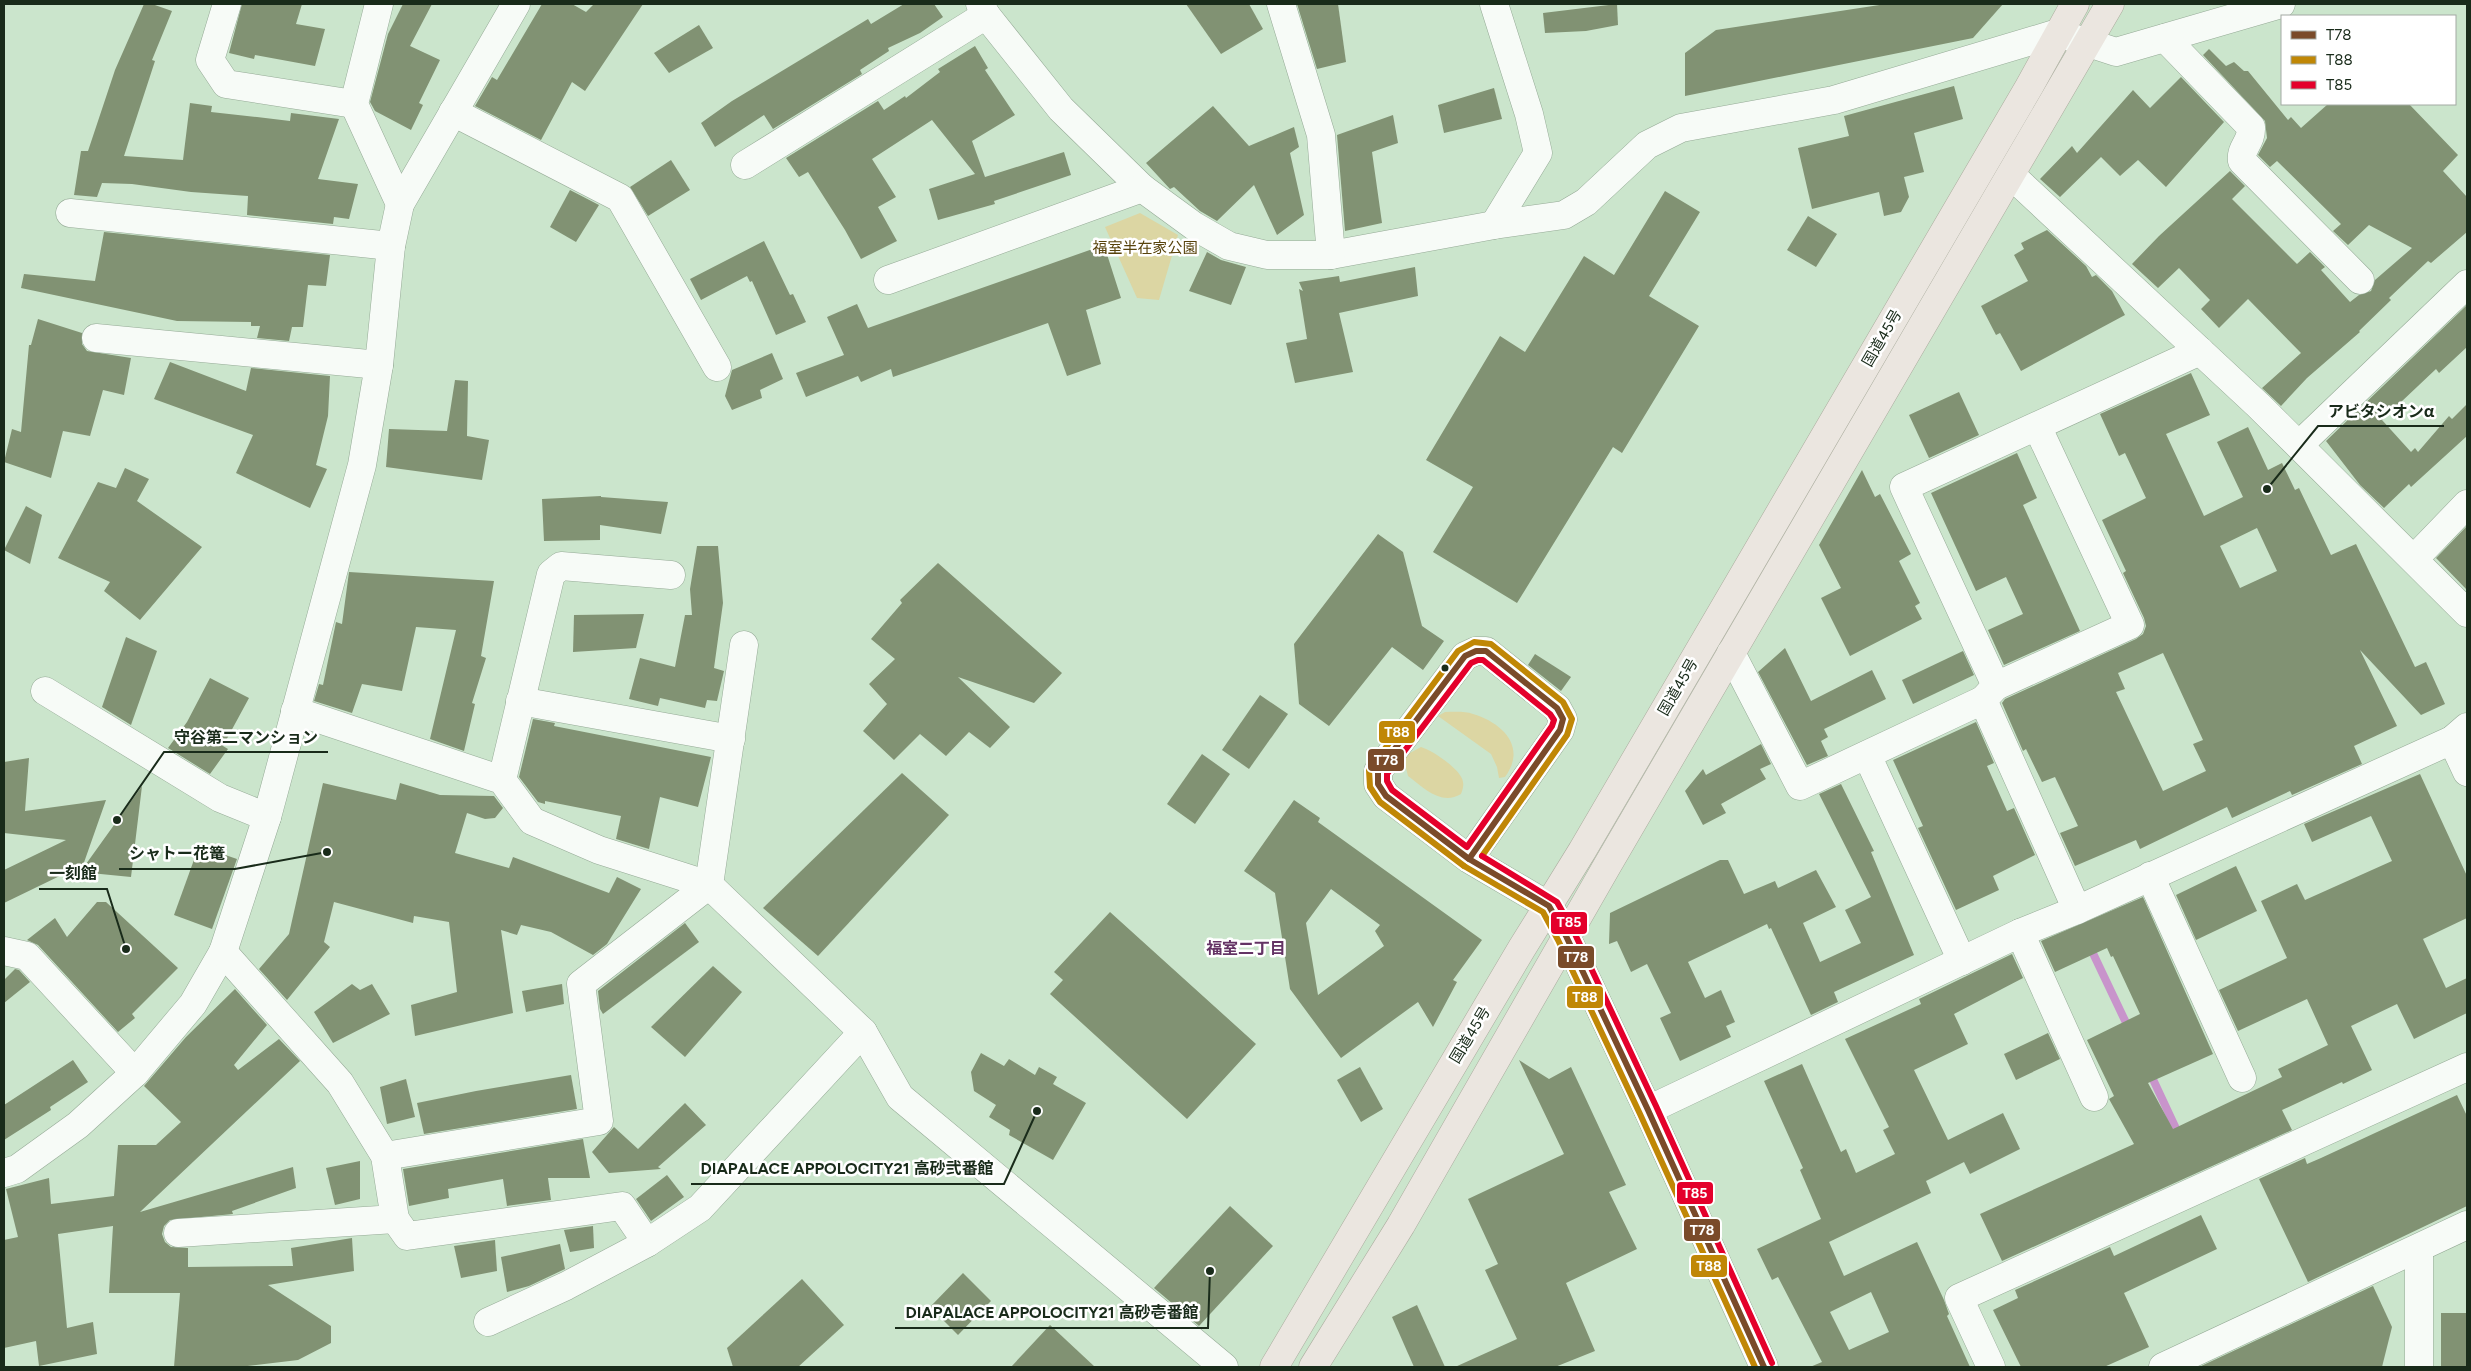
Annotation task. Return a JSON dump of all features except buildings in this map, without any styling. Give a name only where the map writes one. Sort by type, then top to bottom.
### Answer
[{"type":"highway","name":"国道45号","points":[[1274,1367],[1522,948],[1549,906],[2004,130],[2075,4]]},
{"type":"highway","name":"国道45号","points":[[1313,1367],[1401,1225],[1730,653],[2110,4]]},
{"type":"street","points":[[227,4],[210,60],[226,84],[354,104]]},
{"type":"street","points":[[378,4],[354,104],[400,204]]},
{"type":"street","points":[[4,1173],[16,1170],[78,1125],[135,1073],[193,1004],[223,952],[267,817],[362,465],[379,365],[391,246],[400,204],[516,4]]},
{"type":"street","points":[[1281,4],[1321,135],[1331,255]]},
{"type":"street","points":[[1494,4],[1529,114],[1538,153],[1494,225]]},
{"type":"street","points":[[745,165],[983,10],[1061,109],[1142,188],[1194,226],[1229,246],[1267,255],[1331,255],[1494,225],[1564,215],[1586,202],[1647,145],[1681,128],[1834,100],[2058,33],[2116,52],[2281,4]]},
{"type":"street","points":[[2165,38],[2251,128],[2252,137],[2241,154],[2242,162],[2360,280]]},
{"type":"street","points":[[453,112],[620,198],[717,367]]},
{"type":"street","points":[[2011,174],[2299,445],[2467,613]]},
{"type":"street","points":[[888,280],[1142,188]]},
{"type":"street","points":[[70,212],[391,246]]},
{"type":"street","points":[[2299,445],[2467,284]]},
{"type":"street","points":[[96,338],[379,365]]},
{"type":"street","points":[[2077,910],[1904,487],[2200,351]]},
{"type":"street","points":[[1730,653],[1800,786],[2130,626],[2037,426]]},
{"type":"street","points":[[2414,559],[2467,504]]},
{"type":"street","points":[[502,780],[551,574],[561,566],[671,575]]},
{"type":"street","points":[[385,1156],[599,1120],[581,984],[709,885],[744,645]]},
{"type":"street","points":[[1469,859],[1560,730],[1564,719],[1558,708],[1486,651],[1476,651],[1465,656],[1378,771],[1378,784],[1386,796],[1469,859],[1549,906],[1566,936],[1648,1110],[1764,1367]]},
{"type":"street","points":[[46,691],[220,798],[267,817]]},
{"type":"street","points":[[520,701],[730,739]]},
{"type":"street","points":[[295,712],[502,780],[532,822],[599,850],[709,885],[863,1032],[900,1097],[1224,1367]]},
{"type":"street","points":[[1648,1110],[2020,933],[2077,910],[2459,734],[2467,772]]},
{"type":"street","points":[[1867,755],[1962,961]]},
{"type":"street","points":[[2150,876],[2242,1078]]},
{"type":"street","points":[[2020,933],[2094,1097]]},
{"type":"street","points":[[4,951],[27,956],[135,1073]]},
{"type":"street","points":[[223,952],[340,1083],[385,1156],[395,1218],[407,1236],[622,1206],[647,1243]]},
{"type":"street","points":[[488,1322],[566,1286],[647,1243],[700,1208],[863,1032]]},
{"type":"street","points":[[1991,1367],[1959,1298],[2467,1066]]},
{"type":"street","points":[[178,1233],[395,1218]]},
{"type":"street","points":[[2163,1367],[2467,1225]]},
{"type":"street","points":[[2419,1367],[2420,1248]]},
{"type":"green space","name":"福室半在家公園","points":[[1140,213],[1178,235],[1159,300],[1137,298],[1105,227]]},
{"type":"green space","points":[[1445,712],[1473,714],[1494,723],[1502,730],[1512,746],[1514,756],[1505,777],[1499,778],[1497,767],[1491,754],[1438,716]]},
{"type":"green space","points":[[1421,747],[1439,756],[1458,772],[1463,784],[1461,794],[1447,798],[1440,797],[1408,776],[1404,760],[1408,754]]},
{"type":"waterway","points":[[2090,947],[2129,1029]]},
{"type":"waterway","points":[[2150,1073],[2179,1135]]},
{"type":"transit line","name":"T88","points":[[1464,866],[1380,802],[1370,787],[1369,770],[1458,651],[1474,642],[1491,644],[1563,702],[1572,719],[1567,735],[1482,856]]},
{"type":"transit line","name":"T78","points":[[1476,651],[1486,651],[1557,708],[1563,719],[1560,730],[1469,859],[1386,796],[1378,784],[1378,771],[1465,656],[1476,651]]},
{"type":"transit line","name":"T85","points":[[1478,660],[1483,660],[1550,714],[1554,720],[1552,726],[1467,847],[1392,790],[1387,781],[1387,774],[1471,663],[1478,660]]},
{"type":"transit line","name":"T85","points":[[1482,856],[1557,902],[1574,932],[1656,1106],[1772,1363]]},
{"type":"transit line","name":"T78","points":[[1469,859],[1549,906],[1566,936],[1648,1110],[1764,1367]]},
{"type":"transit line","name":"T88","points":[[1464,866],[1543,912],[1640,1114],[1755,1367]]},
{"type":"place","name":"アビタシオンα","points":[[2267,489]]},
{"type":"place","name":"守谷第二マンション","points":[[117,820]]},
{"type":"place","name":"シャトー花篭","points":[[327,852]]},
{"type":"place","name":"一刻館","points":[[126,949]]},
{"type":"place","name":"DIAPALACE APPOLOCITY21 高砂弐番館","points":[[1037,1111]]},
{"type":"place","name":"DIAPALACE APPOLOCITY21 高砂壱番館","points":[[1210,1271]]},
{"type":"district","name":"福室二丁目","points":[[1246,948]]}]
